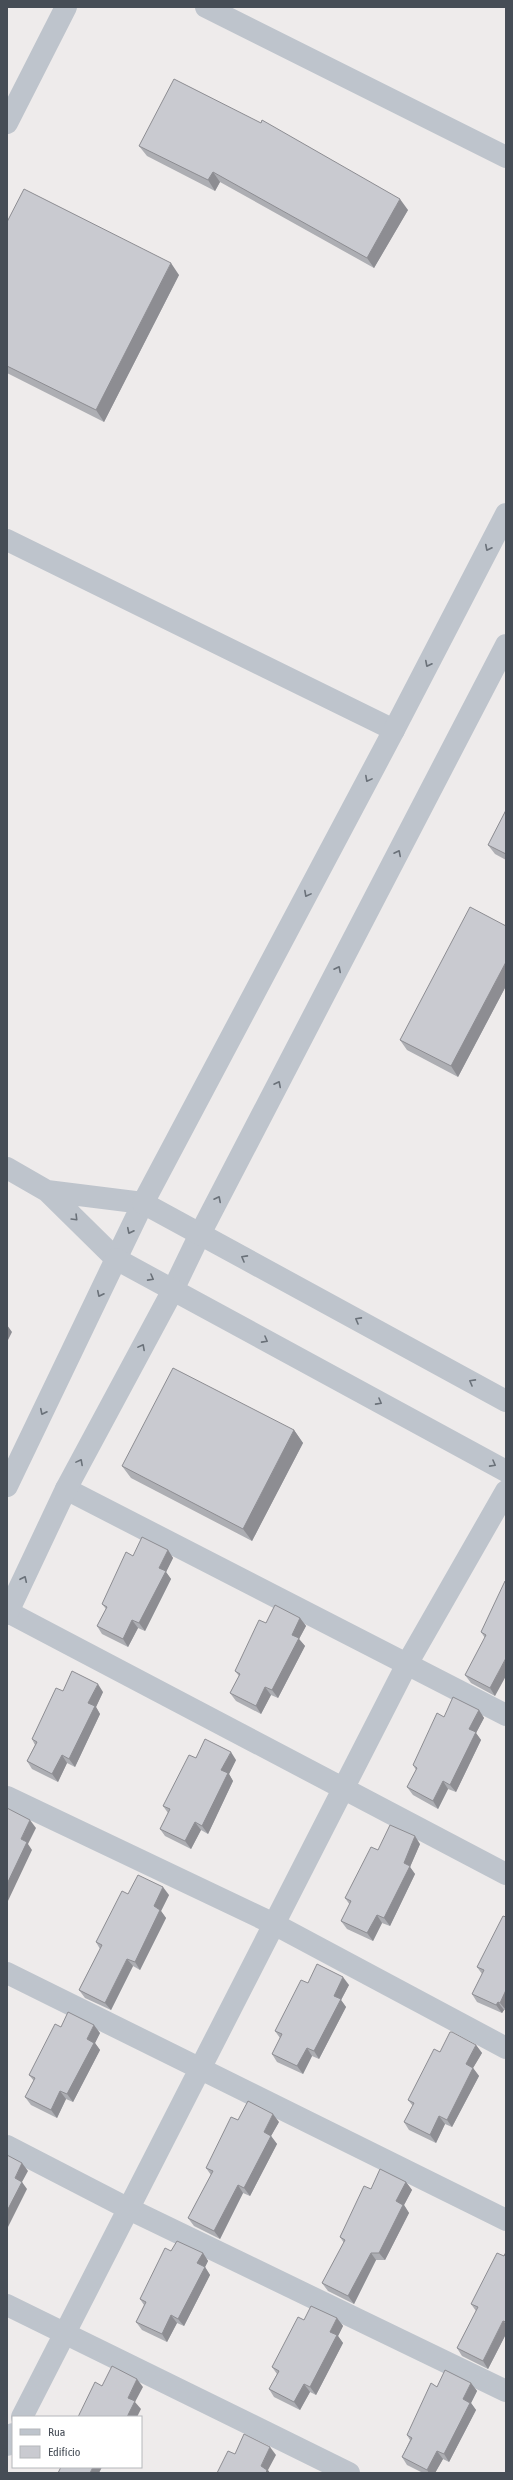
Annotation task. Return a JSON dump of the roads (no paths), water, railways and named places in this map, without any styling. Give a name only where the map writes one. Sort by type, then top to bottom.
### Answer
[{"type":"street","points":[[7,123],[66,7]]},
{"type":"street","points":[[206,7],[506,156]]},
{"type":"street","points":[[7,1486],[143,1203],[394,730],[506,514]]},
{"type":"street","points":[[7,540],[394,730]]},
{"type":"street","points":[[506,645],[200,1234],[173,1290],[66,1489],[7,1613],[506,1874]]},
{"type":"street","points":[[7,1168],[47,1190],[116,1259],[506,1471]]},
{"type":"street","points":[[47,1190],[143,1203],[506,1401]]},
{"type":"street","points":[[66,1489],[506,1715]]},
{"type":"street","points":[[23,2416],[66,2333],[127,2208],[407,1664],[506,1491]]},
{"type":"street","points":[[7,1796],[274,1924],[506,2048]]},
{"type":"street","points":[[7,1973],[200,2067],[506,2220]]},
{"type":"street","points":[[7,2146],[127,2208],[506,2391]]},
{"type":"street","points":[[7,2305],[349,2473]]},
{"type":"street","points":[[7,2446],[12,2436]]}]
